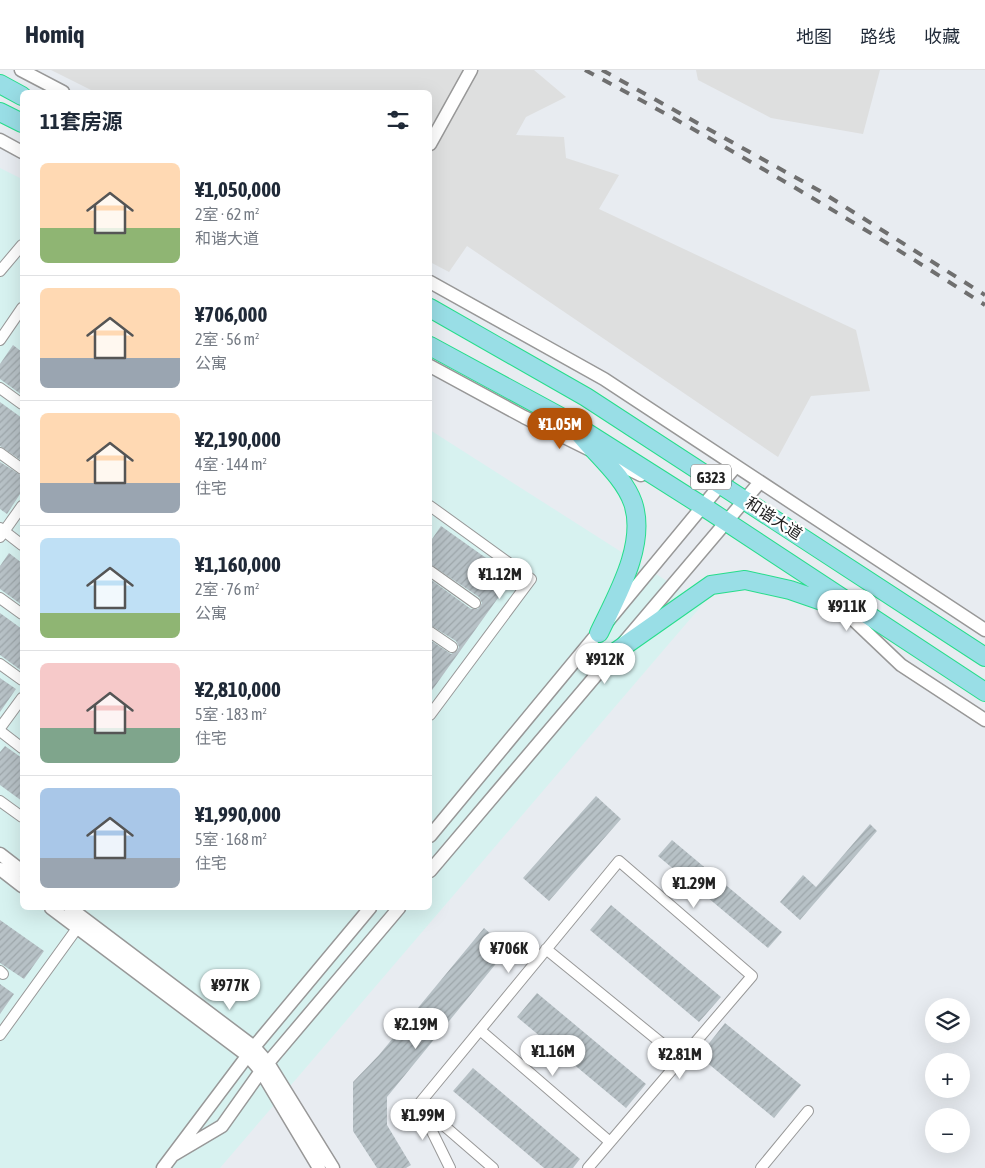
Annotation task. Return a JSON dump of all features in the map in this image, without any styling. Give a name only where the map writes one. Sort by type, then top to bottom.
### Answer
[{"type":"highway","points":[[0,84],[20,95]]},
{"type":"highway","points":[[0,112],[20,123]]},
{"type":"highway","name":"和谐大道","points":[[432,309],[586,396],[985,657]]},
{"type":"highway","name":"和谐大道","points":[[432,347],[570,422],[726,521],[985,692]]},
{"type":"highway","points":[[570,422],[618,479],[633,503],[637,531],[628,573],[599,633]]},
{"type":"highway","points":[[614,653],[711,585],[745,580],[790,590],[872,618]]},
{"type":"street","points":[[21,70],[59,90]]},
{"type":"street","points":[[432,140],[471,70]]},
{"type":"street","points":[[0,140],[20,152]]},
{"type":"street","points":[[0,271],[20,246]]},
{"type":"street","points":[[432,283],[604,379],[985,630]]},
{"type":"street","points":[[0,340],[20,311]]},
{"type":"street","points":[[432,367],[704,507]]},
{"type":"street","points":[[0,388],[20,403]]},
{"type":"street","points":[[0,453],[20,468]]},
{"type":"street","points":[[432,834],[736,466]]},
{"type":"street","points":[[432,869],[760,482]]},
{"type":"street","points":[[432,507],[531,579],[432,713]]},
{"type":"street","points":[[20,508],[1,532],[20,544]]},
{"type":"street","points":[[726,521],[841,607],[901,664],[985,720]]},
{"type":"street","points":[[432,572],[475,603]]},
{"type":"street","points":[[0,598],[20,613]]},
{"type":"street","points":[[432,633],[452,647]]},
{"type":"street","points":[[0,664],[20,679]]},
{"type":"street","points":[[20,701],[0,730],[20,746]]},
{"type":"street","points":[[0,802],[20,816]]},
{"type":"street","points":[[0,854],[20,869]]},
{"type":"street","points":[[419,1104],[619,861],[752,976],[588,1168]]},
{"type":"street","points":[[0,869],[20,884]]},
{"type":"street","points":[[54,910],[251,1051]]},
{"type":"street","points":[[73,910],[251,1051],[265,1067],[333,1168]]},
{"type":"street","points":[[163,1168],[251,1051],[368,910]]},
{"type":"street","points":[[173,1156],[222,1126],[265,1067],[397,910]]},
{"type":"street","points":[[0,1034],[78,927]]},
{"type":"street","points":[[546,949],[681,1059]]},
{"type":"street","points":[[480,1030],[610,1142]]},
{"type":"street","points":[[265,1067],[319,1168]]},
{"type":"street","points":[[419,1104],[450,1168]]},
{"type":"street","points":[[419,1104],[493,1168]]},
{"type":"street","points":[[761,1168],[808,1111]]},
{"type":"shaded area","points":[[51,70],[534,70],[566,97],[526,117],[516,135],[564,137],[566,158],[619,175],[599,209],[856,330],[870,391],[811,396],[778,457],[467,246],[449,272],[432,263],[432,90],[91,90]]},
{"type":"shaded area","points":[[696,70],[880,70],[863,134],[771,118],[698,80]]},
{"type":"shaded area","points":[[0,168],[20,178],[20,910],[432,910],[432,431],[703,604],[220,1168],[0,1168]]},
{"type":"building","points":[[13,345],[20,350],[20,394],[0,379],[0,364]]},
{"type":"building","points":[[0,402],[20,417],[20,460],[0,446]]},
{"type":"building","points":[[0,462],[20,475],[20,494],[7,514],[0,509]]},
{"type":"building","points":[[441,526],[513,577],[432,690],[432,641],[451,654],[457,651],[459,647],[456,641],[432,626],[432,580],[471,609],[478,609],[482,603],[479,597],[432,565],[432,539]]},
{"type":"building","points":[[9,553],[20,561],[20,604],[0,589],[0,566]]},
{"type":"building","points":[[0,613],[20,628],[20,670],[0,655]]},
{"type":"building","points":[[0,678],[16,689],[0,712]]},
{"type":"building","points":[[5,746],[20,757],[20,800],[0,785],[0,752]]},
{"type":"building","points":[[596,796],[621,819],[549,901],[523,878]]},
{"type":"building","points":[[870,824],[877,831],[800,920],[780,902],[803,875],[816,887]]},
{"type":"building","points":[[672,840],[782,932],[768,948],[658,856]]},
{"type":"building","points":[[611,905],[721,997],[699,1022],[590,930]]},
{"type":"building","points":[[0,920],[44,951],[24,979],[0,963]]},
{"type":"building","points":[[484,928],[508,949],[387,1097],[387,1125],[411,1165],[406,1168],[377,1168],[353,1131],[353,1082],[379,1055]]},
{"type":"building","points":[[0,984],[14,994],[0,1014]]},
{"type":"building","points":[[537,993],[646,1084],[626,1108],[517,1017]]},
{"type":"building","points":[[725,1023],[801,1085],[774,1118],[699,1056]]},
{"type":"building","points":[[473,1068],[580,1159],[573,1168],[544,1168],[453,1091]]},
{"type":"railway","points":[[585,70],[788,183],[985,305]]},
{"type":"railway","points":[[602,70],[820,191],[985,295]]}]
